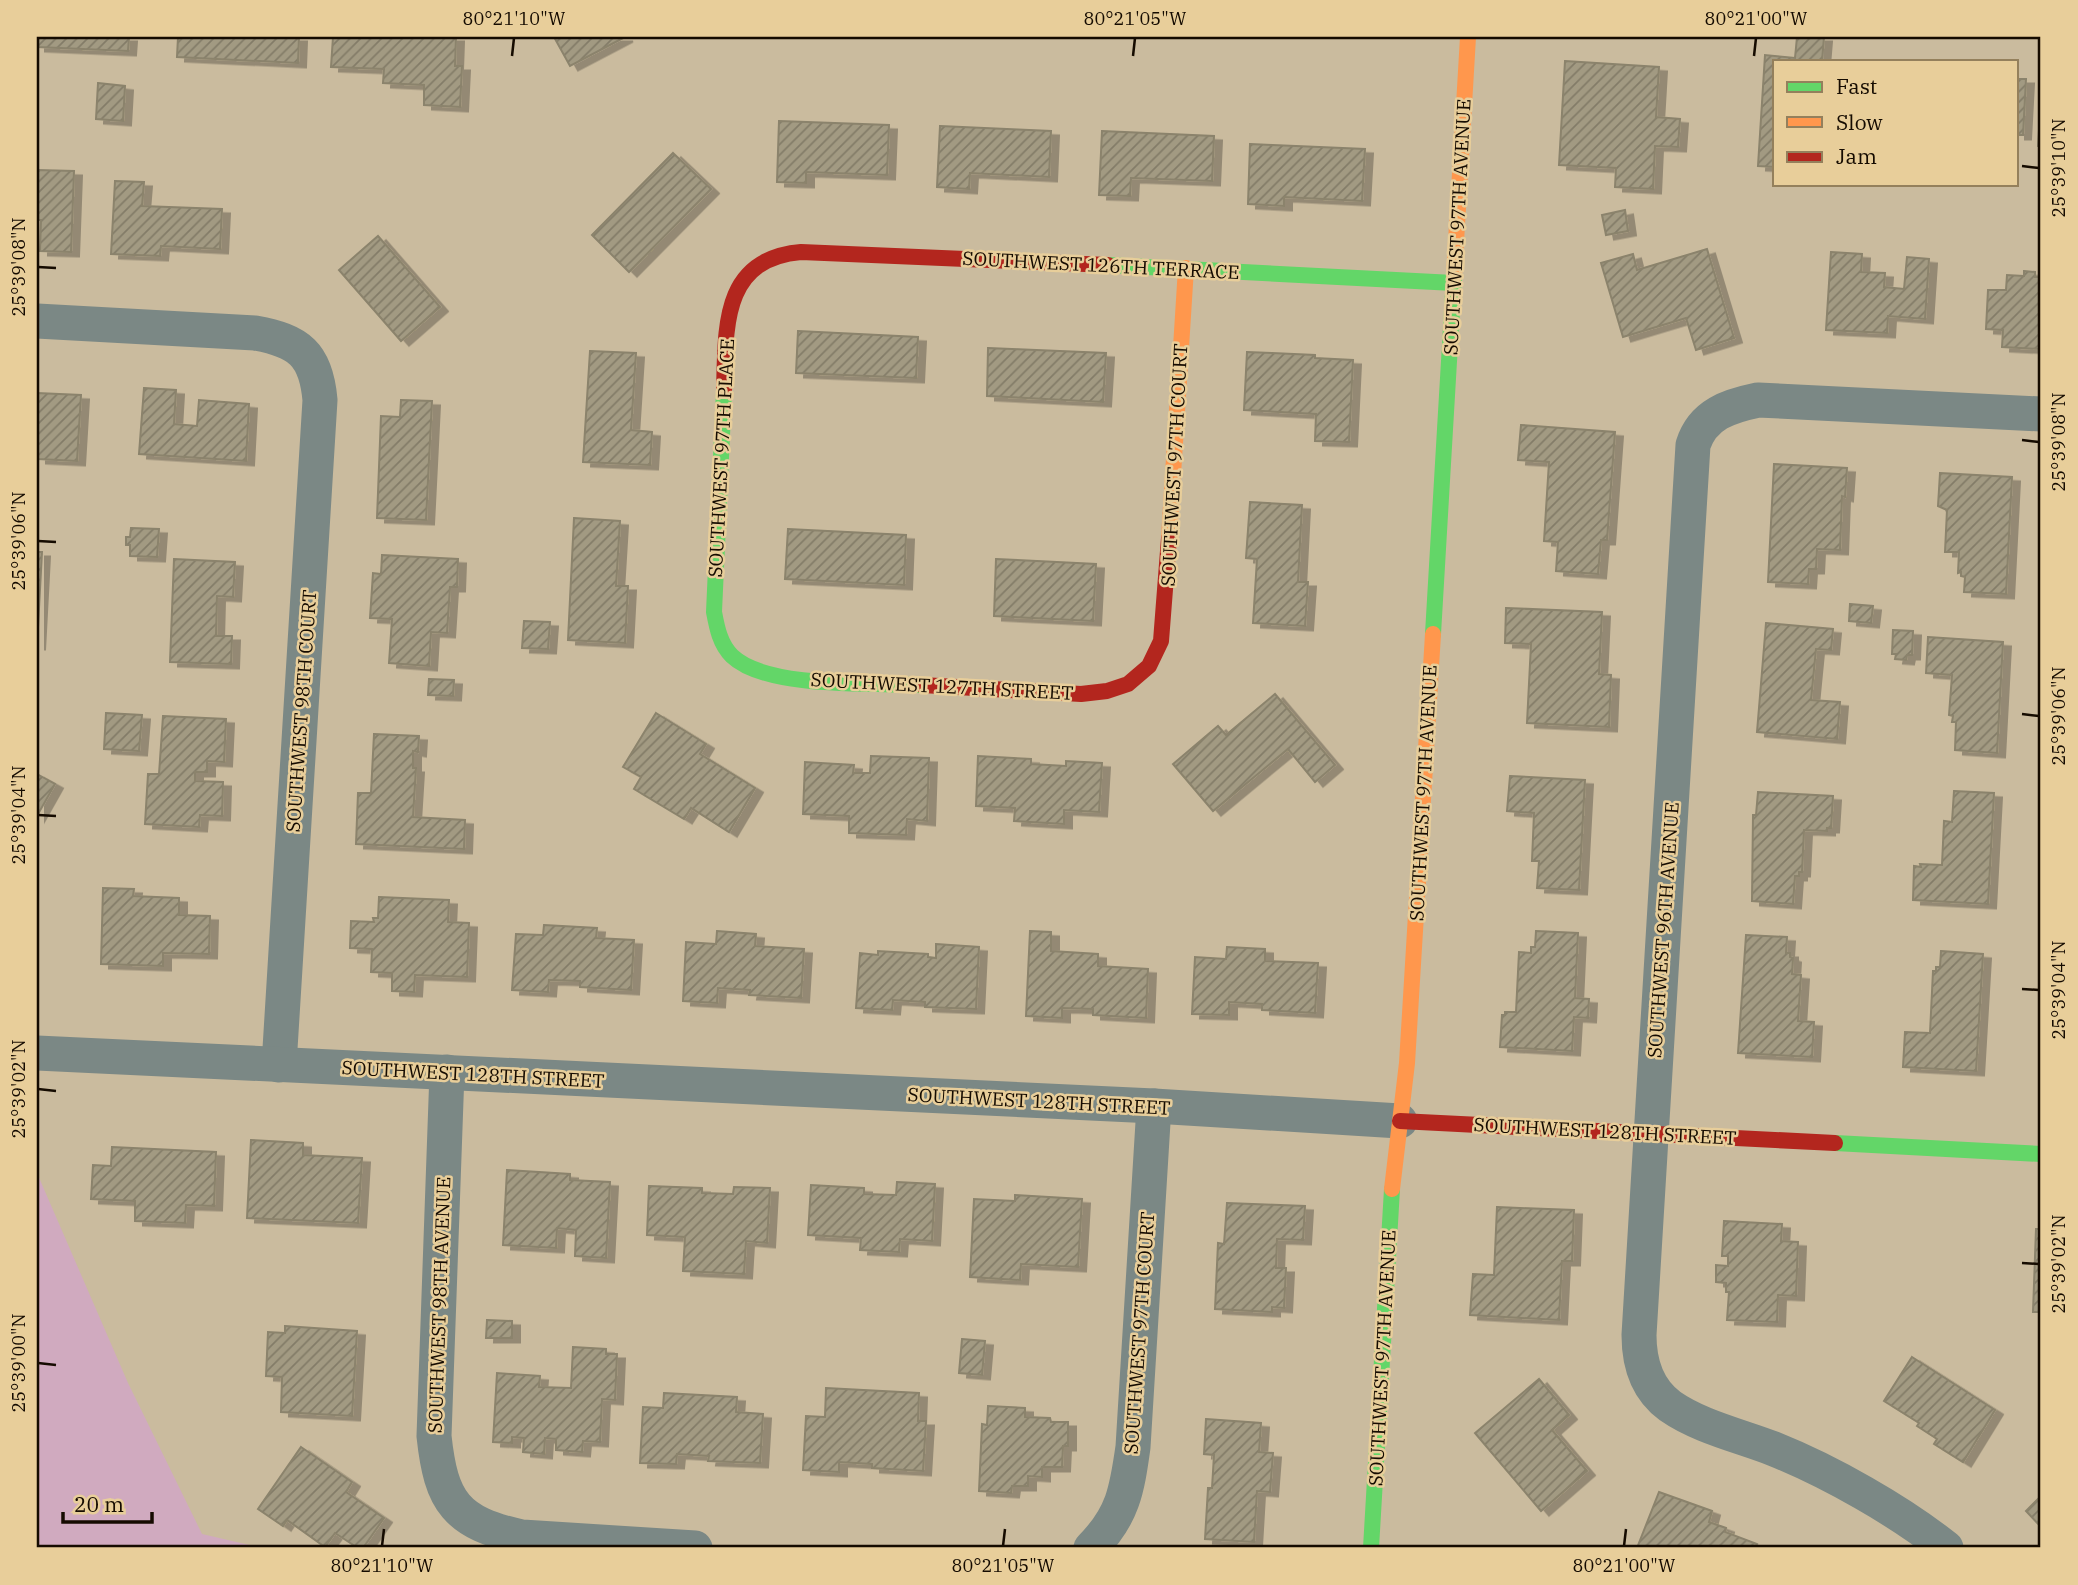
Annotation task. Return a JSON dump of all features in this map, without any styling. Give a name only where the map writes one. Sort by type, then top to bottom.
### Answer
[{"type":"street","name":"SOUTHWEST 97TH AVENUE","points":[[1371,1548],[1392,1185],[1407,1063],[1468,37]]},
{"type":"street","name":"SOUTHWEST 126TH TERRACE","points":[[752,268],[764,260],[789,252],[1186,268],[1454,283]]},
{"type":"street","name":"SOUTHWEST 97TH PLACE","points":[[726,653],[718,635],[714,612],[726,338],[736,291],[752,268]]},
{"type":"street","name":"SOUTHWEST 97TH COURT","points":[[1154,660],[1160,647],[1165,616],[1186,268]]},
{"type":"street","name":"SOUTHWEST 98TH COURT","points":[[37,321],[255,333],[290,342],[308,358],[316,374],[320,400],[279,1065]]},
{"type":"street","name":"SOUTHWEST 96TH AVENUE","points":[[1946,1548],[1892,1510],[1817,1469],[1777,1450],[1688,1416],[1670,1405],[1657,1393],[1648,1379],[1639,1352],[1693,445],[1696,435],[1712,416],[1735,405],[1758,400],[2041,414]]},
{"type":"street","name":"SOUTHWEST 127TH STREET","points":[[726,653],[761,673],[792,678],[1060,692],[1105,692],[1119,688],[1138,677],[1154,660]]},
{"type":"street","name":"SOUTHWEST 128TH STREET","points":[[37,1053],[1154,1106],[2041,1154]]},
{"type":"street","name":"SOUTHWEST 98TH AVENUE","points":[[447,1072],[434,1436],[443,1487],[458,1509],[476,1523],[496,1531],[522,1537],[695,1548]]},
{"type":"street","name":"SOUTHWEST 97TH COURT","points":[[1091,1548],[1106,1533],[1123,1501],[1133,1447],[1154,1106]]},
{"type":"shaded area","points":[[37,1173],[128,1383],[202,1534],[262,1548],[37,1548]]},
{"type":"building","points":[[37,37],[129,37],[128,51],[37,47]]},
{"type":"building","points":[[178,37],[299,37],[298,63],[177,57]]},
{"type":"building","points":[[333,37],[456,37],[455,66],[462,66],[460,107],[424,105],[424,85],[383,83],[384,69],[331,67]]},
{"type":"building","points":[[554,37],[625,37],[570,66]]},
{"type":"building","points":[[1797,37],[1824,37],[1822,60],[1773,60],[1773,167],[1758,166],[1765,55],[1795,58]]},
{"type":"building","points":[[1565,61],[1659,67],[1656,117],[1680,119],[1678,147],[1655,146],[1653,189],[1615,187],[1616,168],[1559,165]]},
{"type":"building","points":[[2018,79],[2026,79],[2023,135],[2018,135]]},
{"type":"building","points":[[98,83],[125,86],[123,121],[96,119]]},
{"type":"building","points":[[2041,98],[2041,147],[2038,146]]},
{"type":"building","points":[[779,121],[889,125],[887,175],[806,172],[806,183],[777,182]]},
{"type":"building","points":[[940,126],[1051,131],[1049,177],[970,173],[969,189],[937,187]]},
{"type":"building","points":[[1102,131],[1214,136],[1212,181],[1131,178],[1130,196],[1099,195]]},
{"type":"building","points":[[1250,144],[1365,149],[1362,201],[1284,197],[1284,206],[1248,204]]},
{"type":"building","points":[[673,153],[711,189],[629,272],[592,235]]},
{"type":"building","points":[[37,170],[74,171],[71,252],[40,251],[41,220],[37,220]]},
{"type":"building","points":[[115,181],[144,182],[142,206],[222,209],[220,249],[161,246],[160,256],[111,254]]},
{"type":"building","points":[[1625,210],[1628,231],[1606,235],[1602,215]]},
{"type":"building","points":[[378,236],[440,307],[401,341],[339,270]]},
{"type":"building","points":[[1707,249],[1734,338],[1696,350],[1686,318],[1623,337],[1601,263],[1633,254],[1637,270]]},
{"type":"building","points":[[1831,252],[1862,254],[1861,272],[1885,273],[1884,287],[1904,289],[1907,257],[1929,259],[1925,319],[1888,316],[1887,333],[1826,330]]},
{"type":"building","points":[[2024,271],[2035,272],[2035,277],[2041,277],[2041,349],[2002,347],[2003,330],[1986,329],[1988,290],[2006,290],[2007,275],[2024,276]]},
{"type":"building","points":[[798,331],[918,337],[916,378],[796,373]]},
{"type":"building","points":[[988,348],[1106,353],[1103,402],[987,396]]},
{"type":"building","points":[[590,351],[636,353],[631,430],[652,432],[650,465],[583,462]]},
{"type":"building","points":[[1247,352],[1315,355],[1315,358],[1353,360],[1349,442],[1315,441],[1316,414],[1244,410]]},
{"type":"building","points":[[144,388],[176,390],[174,424],[197,426],[199,400],[249,404],[246,461],[139,454]]},
{"type":"building","points":[[37,393],[81,395],[77,461],[38,459]]},
{"type":"building","points":[[401,400],[432,401],[426,520],[377,518],[381,416],[400,417]]},
{"type":"building","points":[[1521,425],[1615,432],[1607,540],[1601,540],[1598,574],[1556,571],[1558,542],[1544,541],[1549,462],[1518,460]]},
{"type":"building","points":[[1774,464],[1847,468],[1845,497],[1842,496],[1840,550],[1817,549],[1816,569],[1809,569],[1808,584],[1768,582]]},
{"type":"building","points":[[1940,473],[2012,477],[2006,594],[1964,592],[1965,577],[1961,576],[1961,572],[1958,573],[1959,552],[1945,552],[1947,510],[1938,506]]},
{"type":"building","points":[[1250,502],[1302,505],[1298,582],[1308,582],[1305,626],[1253,623],[1257,559],[1246,558]]},
{"type":"building","points":[[574,518],[620,521],[616,586],[628,586],[625,643],[568,640]]},
{"type":"building","points":[[131,528],[159,529],[157,557],[130,556],[130,545],[126,545],[126,537],[130,537]]},
{"type":"building","points":[[788,529],[906,535],[904,585],[785,579]]},
{"type":"building","points":[[37,552],[42,552],[37,646]]},
{"type":"building","points":[[382,555],[458,559],[457,587],[450,587],[447,633],[431,632],[429,666],[389,663],[392,619],[370,618],[373,573],[381,574]]},
{"type":"building","points":[[174,559],[235,562],[233,597],[217,596],[216,636],[232,636],[231,664],[170,662]]},
{"type":"building","points":[[996,559],[1096,564],[1093,621],[994,616]]},
{"type":"building","points":[[1850,604],[1873,606],[1871,623],[1849,621]]},
{"type":"building","points":[[1506,608],[1602,612],[1599,674],[1611,675],[1609,727],[1527,723],[1531,644],[1505,643]]},
{"type":"building","points":[[524,621],[550,622],[548,649],[522,648]]},
{"type":"building","points":[[1766,623],[1833,629],[1831,650],[1816,649],[1811,700],[1840,702],[1837,739],[1757,732]]},
{"type":"building","points":[[1893,630],[1913,631],[1912,655],[1907,655],[1906,660],[1895,659],[1896,654],[1892,654]]},
{"type":"building","points":[[1928,637],[2003,642],[1997,753],[1955,750],[1956,722],[1952,722],[1953,716],[1949,715],[1952,675],[1926,673]]},
{"type":"building","points":[[429,679],[454,680],[453,696],[428,695]]},
{"type":"building","points":[[1275,694],[1335,765],[1315,782],[1288,749],[1213,811],[1173,764],[1218,726],[1226,735]]},
{"type":"building","points":[[106,713],[142,715],[139,751],[104,749]]},
{"type":"building","points":[[656,713],[706,744],[700,754],[755,788],[729,832],[691,808],[684,819],[634,789],[641,777],[623,767]]},
{"type":"building","points":[[163,716],[226,719],[224,762],[207,761],[207,772],[195,772],[195,781],[223,782],[222,816],[200,815],[199,827],[145,824],[148,774],[159,774]]},
{"type":"building","points":[[374,734],[419,736],[418,752],[413,751],[413,768],[416,768],[413,817],[465,820],[464,849],[356,844],[358,793],[371,793]]},
{"type":"building","points":[[871,756],[929,758],[927,821],[907,819],[906,835],[849,833],[849,816],[803,814],[805,762],[854,765],[853,773],[870,773]]},
{"type":"building","points":[[978,756],[1031,759],[1031,764],[1066,766],[1066,761],[1102,763],[1099,812],[1064,810],[1064,824],[1014,821],[1015,808],[976,806]]},
{"type":"building","points":[[37,774],[55,784],[37,816]]},
{"type":"building","points":[[1510,776],[1585,780],[1579,890],[1537,888],[1539,861],[1532,861],[1534,813],[1507,811]]},
{"type":"building","points":[[1954,791],[1994,793],[1988,904],[1913,900],[1914,866],[1942,865],[1944,821],[1952,822]]},
{"type":"building","points":[[1758,792],[1833,796],[1831,828],[1827,828],[1827,831],[1804,830],[1802,872],[1795,876],[1793,904],[1752,901],[1753,815],[1756,815]]},
{"type":"building","points":[[103,888],[134,889],[133,896],[179,898],[179,915],[210,916],[209,954],[163,953],[163,966],[101,964]]},
{"type":"building","points":[[379,897],[449,900],[448,922],[469,923],[467,977],[415,975],[414,992],[392,991],[392,973],[371,972],[372,949],[350,948],[351,921],[374,922],[373,918],[378,918]]},
{"type":"building","points":[[544,925],[597,928],[596,938],[634,940],[631,990],[580,987],[580,981],[549,980],[548,992],[512,990],[516,934],[543,935]]},
{"type":"building","points":[[717,931],[756,934],[755,946],[804,949],[801,998],[749,995],[750,990],[718,988],[717,1003],[683,1001],[686,942],[716,944]]},
{"type":"building","points":[[1030,931],[1051,932],[1051,951],[1098,954],[1098,966],[1148,969],[1146,1018],[1093,1015],[1093,1009],[1062,1008],[1062,1018],[1026,1016]]},
{"type":"building","points":[[1536,931],[1578,933],[1575,998],[1589,999],[1588,1018],[1574,1017],[1572,1051],[1500,1047],[1502,1015],[1505,1015],[1505,1012],[1516,1012],[1519,952],[1531,953],[1531,947],[1535,947]]},
{"type":"building","points":[[1746,935],[1787,937],[1786,953],[1790,953],[1793,958],[1792,974],[1801,975],[1798,1021],[1814,1022],[1812,1057],[1738,1053]]},
{"type":"building","points":[[936,944],[979,947],[976,1009],[925,1007],[925,1002],[893,1000],[892,1010],[856,1008],[860,953],[878,955],[878,951],[928,954],[928,957],[936,958]]},
{"type":"building","points":[[1227,947],[1265,949],[1265,961],[1318,963],[1315,1013],[1262,1010],[1262,1004],[1229,1002],[1229,1015],[1192,1014],[1195,957],[1226,959]]},
{"type":"building","points":[[1941,951],[1983,954],[1976,1071],[1903,1067],[1905,1032],[1930,1033],[1933,971],[1940,967]]},
{"type":"building","points":[[251,1140],[303,1143],[303,1155],[362,1158],[358,1223],[247,1218]]},
{"type":"building","points":[[112,1147],[216,1152],[214,1206],[186,1205],[185,1223],[135,1221],[135,1201],[91,1199],[93,1165],[111,1166]]},
{"type":"building","points":[[507,1170],[570,1174],[570,1180],[610,1182],[606,1258],[575,1256],[576,1230],[557,1228],[556,1248],[503,1245]]},
{"type":"building","points":[[897,1182],[935,1184],[932,1241],[900,1239],[899,1252],[860,1250],[861,1238],[808,1235],[811,1185],[864,1188],[864,1194],[896,1195]]},
{"type":"building","points":[[649,1186],[702,1188],[702,1193],[733,1194],[734,1187],[770,1188],[767,1243],[746,1241],[744,1274],[683,1271],[685,1237],[647,1235]]},
{"type":"building","points":[[1015,1195],[1082,1199],[1078,1267],[1021,1264],[1020,1280],[970,1277],[974,1199],[1015,1201]]},
{"type":"building","points":[[1227,1203],[1305,1206],[1303,1240],[1277,1239],[1276,1268],[1286,1268],[1284,1308],[1272,1307],[1272,1312],[1215,1309],[1218,1243],[1224,1244]]},
{"type":"building","points":[[1497,1207],[1574,1210],[1572,1261],[1562,1261],[1559,1320],[1470,1315],[1473,1274],[1494,1275]]},
{"type":"building","points":[[1724,1221],[1782,1224],[1781,1241],[1798,1242],[1796,1296],[1778,1295],[1777,1322],[1727,1320],[1729,1292],[1726,1292],[1726,1283],[1716,1282],[1716,1265],[1728,1266],[1728,1256],[1722,1256]]},
{"type":"building","points":[[2036,1229],[2041,1229],[2041,1312],[2033,1312]]},
{"type":"building","points":[[487,1320],[512,1321],[512,1338],[486,1338]]},
{"type":"building","points":[[285,1326],[357,1331],[352,1416],[281,1412],[282,1377],[266,1376],[268,1332],[285,1333]]},
{"type":"building","points":[[962,1339],[985,1341],[982,1375],[959,1373]]},
{"type":"building","points":[[573,1347],[606,1349],[606,1354],[617,1354],[615,1400],[602,1399],[600,1442],[583,1441],[582,1452],[556,1450],[556,1439],[545,1438],[544,1454],[523,1452],[524,1438],[512,1437],[512,1443],[493,1442],[497,1373],[540,1376],[539,1387],[571,1388]]},
{"type":"building","points":[[1912,1357],[1995,1410],[1963,1462],[1934,1444],[1937,1439],[1917,1426],[1919,1423],[1884,1401]]},
{"type":"building","points":[[1539,1379],[1569,1415],[1552,1430],[1587,1471],[1541,1511],[1475,1433]]},
{"type":"building","points":[[826,1388],[919,1393],[918,1421],[926,1421],[923,1471],[872,1468],[872,1464],[839,1462],[839,1472],[803,1470],[806,1416],[825,1417]]},
{"type":"building","points":[[664,1393],[737,1397],[736,1412],[763,1414],[760,1463],[708,1461],[709,1456],[677,1454],[676,1464],[640,1463],[643,1407],[663,1408]]},
{"type":"building","points":[[988,1406],[1025,1408],[1025,1417],[1068,1422],[1068,1446],[1063,1446],[1062,1467],[1042,1467],[1042,1477],[1028,1476],[1028,1486],[1012,1486],[1011,1493],[979,1491],[982,1424],[987,1425]]},
{"type":"building","points":[[1206,1419],[1261,1423],[1259,1452],[1273,1453],[1270,1492],[1257,1491],[1254,1542],[1205,1539],[1208,1488],[1212,1488],[1214,1455],[1204,1454]]},
{"type":"building","points":[[301,1447],[352,1482],[346,1492],[384,1518],[363,1548],[358,1548],[335,1533],[325,1547],[287,1520],[283,1526],[258,1509]]},
{"type":"building","points":[[1659,1492],[1712,1511],[1709,1522],[1726,1528],[1725,1532],[1757,1544],[1755,1548],[1637,1548]]},
{"type":"building","points":[[2041,1496],[2041,1527],[2026,1511]]},
{"type":"traffic: fast","points":[[1108,265],[1454,283]]},
{"type":"traffic: fast","points":[[1433,634],[1454,276]]},
{"type":"traffic: fast","points":[[724,391],[714,612],[720,636],[728,651],[748,667],[795,679],[851,684],[922,685]]},
{"type":"traffic: fast","points":[[1835,1143],[2041,1154]]},
{"type":"traffic: fast","points":[[1371,1548],[1392,1189]]},
{"type":"traffic: slow","points":[[1454,276],[1468,37]]},
{"type":"traffic: slow","points":[[1169,538],[1186,268]]},
{"type":"traffic: slow","points":[[1392,1189],[1407,1063],[1433,634]]},
{"type":"traffic: jam","points":[[724,391],[728,321],[733,300],[742,282],[755,268],[775,257],[801,252],[1108,265]]},
{"type":"traffic: jam","points":[[922,685],[1081,694],[1107,691],[1128,684],[1149,666],[1161,641],[1169,538]]},
{"type":"traffic: jam","points":[[1400,1121],[1835,1143]]}]
